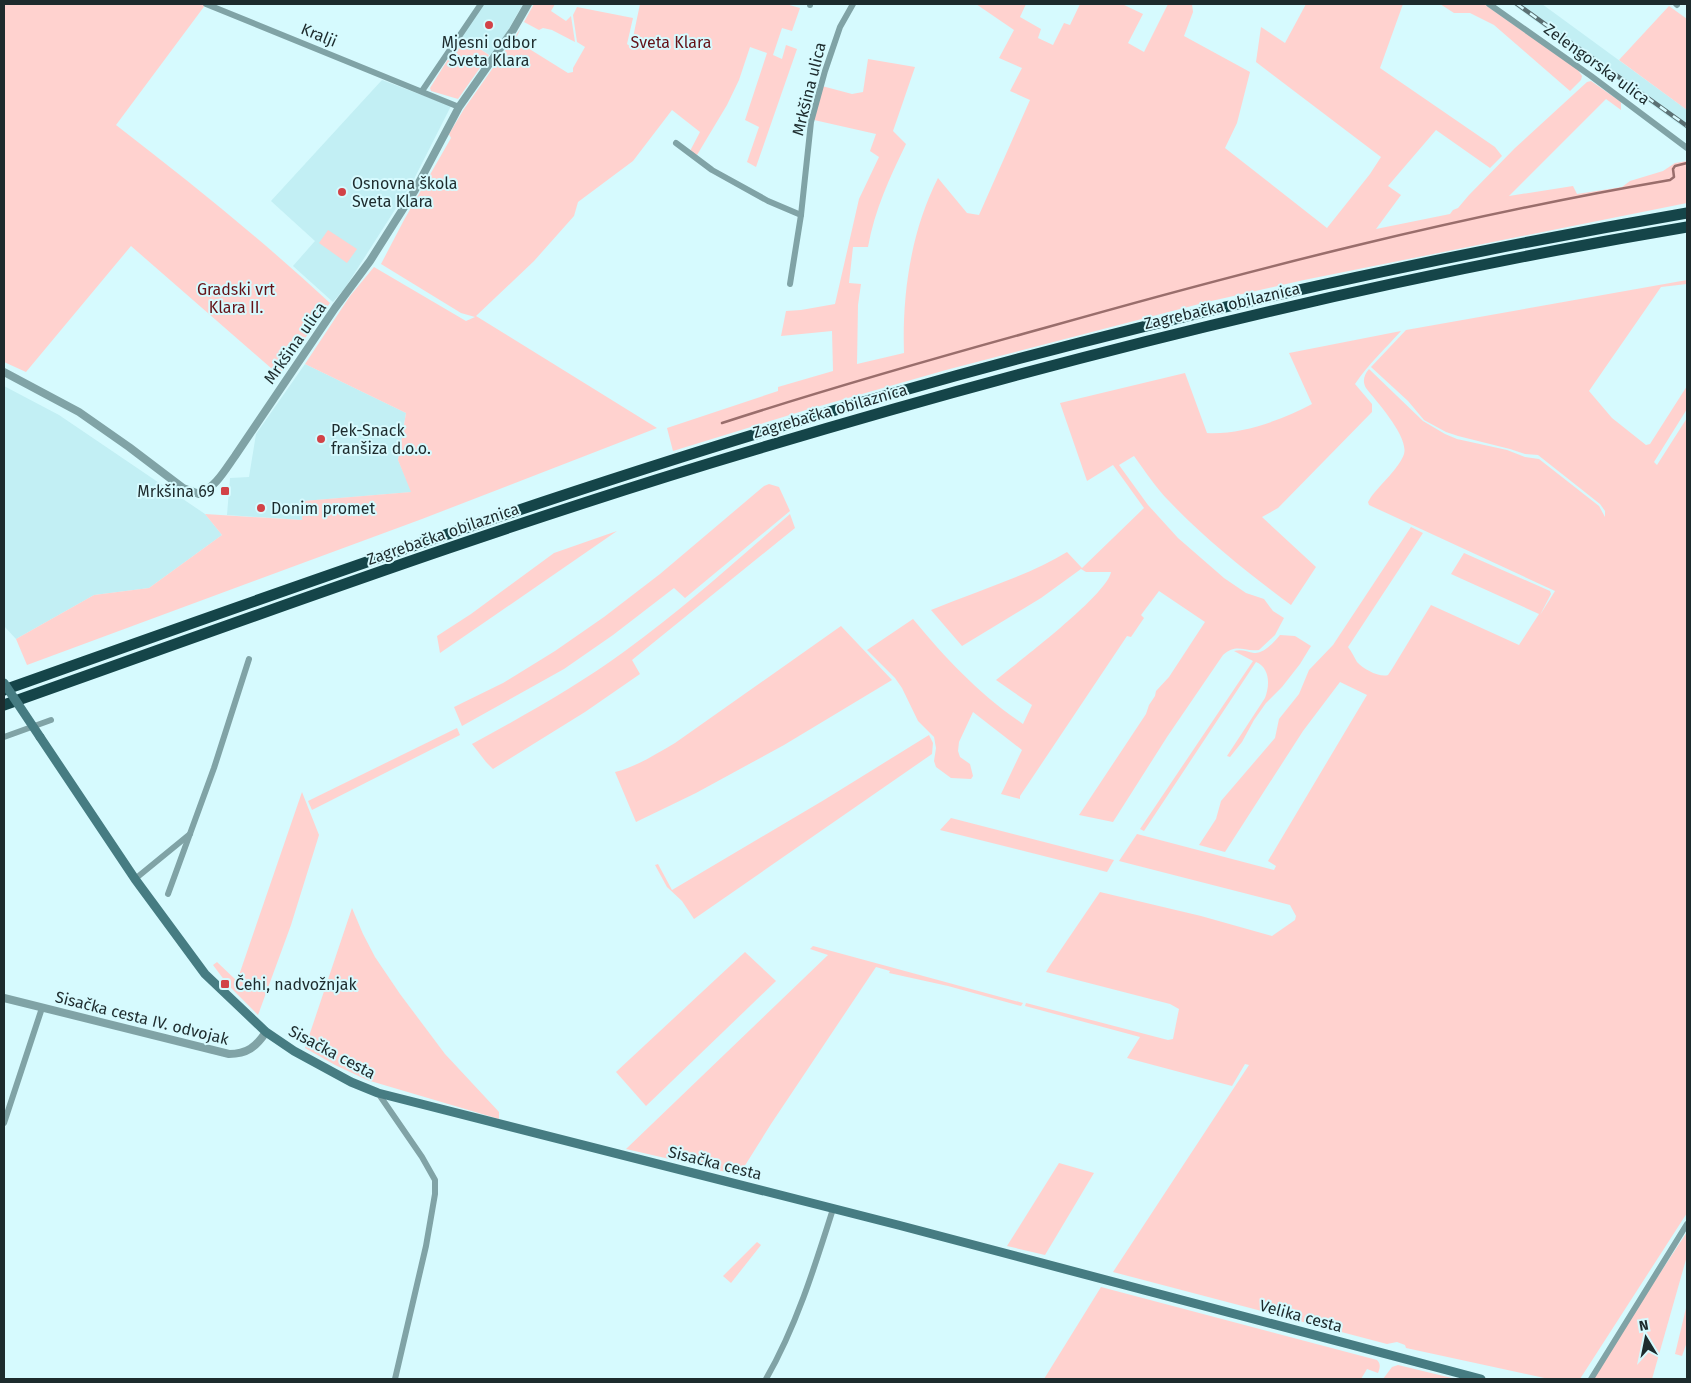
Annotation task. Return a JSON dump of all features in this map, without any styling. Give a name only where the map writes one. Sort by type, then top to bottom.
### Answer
[{"type":"highway","name":"Zagrebačka obilaznica","points":[[4,690],[367,561],[593,485],[897,392],[1129,330],[1275,295],[1453,257],[1687,212]]},
{"type":"highway","name":"Zagrebačka obilaznica","points":[[4,706],[408,562],[751,450],[903,406],[1124,346],[1280,309],[1575,246],[1687,227]]},
{"type":"main road","name":"Sisačka cesta","points":[[4,683],[134,879],[205,974],[266,1032],[326,1069],[378,1093],[1113,1282]]},
{"type":"main road","name":"Velika cesta","points":[[1113,1282],[1481,1379]]},
{"type":"street","name":"Kralji","points":[[206,4],[460,107]]},
{"type":"street","points":[[422,91],[481,4]]},
{"type":"street","name":"Mrkšina ulica","points":[[4,372],[79,412],[184,488],[199,494],[205,492],[234,456],[370,261],[415,190],[460,107],[513,30],[528,4]]},
{"type":"street","name":"Mrkšina ulica","points":[[790,284],[801,215],[811,122],[824,71],[840,26],[852,4]]},
{"type":"street","name":"Zelengorska ulica","points":[[1488,4],[1591,76],[1687,148]]},
{"type":"street","points":[[676,142],[712,170],[768,201],[801,215]]},
{"type":"street","points":[[168,894],[214,768],[249,660]]},
{"type":"street","points":[[4,737],[51,720]]},
{"type":"street","points":[[134,879],[190,833]]},
{"type":"street","name":"Sisačka cesta IV. odvojak","points":[[4,998],[229,1054],[248,1051],[259,1042],[266,1032]]},
{"type":"street","points":[[4,1123],[42,1008]]},
{"type":"street","points":[[378,1093],[422,1157],[434,1180],[435,1194],[426,1246],[395,1379]]},
{"type":"street","points":[[766,1379],[777,1362],[819,1252],[833,1209]]},
{"type":"street","points":[[1591,1379],[1687,1224]]},
{"type":"shaded area","points":[[482,4],[523,4],[491,56],[462,37]]},
{"type":"shaded area","points":[[1512,4],[1542,4],[1687,110],[1687,130]]},
{"type":"shaded area","name":"Osnovna škola Sveta Klara","points":[[382,80],[451,106],[412,183],[345,288],[333,302],[293,266],[315,241],[271,201]]},
{"type":"shaded area","points":[[305,364],[406,413],[398,460],[412,492],[304,501],[302,520],[227,515],[230,478],[249,477],[256,434]]},
{"type":"shaded area","points":[[4,386],[59,415],[205,514],[222,535],[149,588],[94,595],[16,639],[4,626]]},
{"type":"green space","name":"Gradski vrt Klara II.","points":[[4,4],[206,4],[116,125],[225,212],[330,303],[279,375],[131,246],[26,372],[4,362]]},
{"type":"green space","points":[[534,4],[555,4],[551,11],[566,21],[571,16],[575,42],[552,30],[543,28],[539,30],[524,22]]},
{"type":"green space","name":"Sveta Klara","points":[[640,4],[786,4],[800,8],[792,31],[782,28],[773,55],[782,59],[786,45],[797,49],[756,167],[747,162],[759,127],[745,120],[767,53],[750,47],[739,80],[727,105],[697,155],[690,151],[700,132],[672,110],[633,161],[578,202],[574,216],[534,261],[476,316],[657,428],[422,519],[27,665],[16,639],[94,595],[149,588],[222,535],[205,514],[302,520],[303,501],[411,492],[398,460],[406,413],[305,364],[350,296],[374,267],[466,321],[475,317],[461,313],[381,264],[451,138],[449,134],[464,109],[521,28],[515,40],[568,73],[573,72],[573,68],[585,47],[577,42],[573,15],[577,7],[633,18],[627,44],[631,47]]},
{"type":"green space","points":[[976,4],[1026,4],[1020,17],[1041,29],[1038,38],[1053,45],[1064,23],[1070,25],[1080,4],[1122,4],[1143,14],[1128,43],[1144,52],[1168,4],[1192,4],[1193,12],[1184,36],[1250,72],[1237,123],[1225,148],[1327,228],[1370,174],[1381,157],[1256,62],[1261,27],[1285,43],[1306,4],[1403,4],[1380,68],[1495,147],[1502,156],[1490,168],[1436,130],[1388,186],[1401,195],[1376,229],[1450,214],[1515,148],[1587,82],[1591,81],[1621,102],[1621,110],[1606,99],[1509,196],[1573,186],[1577,194],[1622,187],[1630,181],[1663,171],[1675,163],[1687,161],[1687,203],[1304,280],[1207,302],[946,370],[673,451],[667,428],[778,391],[778,387],[833,371],[832,331],[781,336],[786,311],[835,304],[859,199],[879,157],[870,151],[876,134],[814,120],[822,86],[852,94],[863,92],[868,59],[915,67],[893,131],[906,144],[883,194],[874,220],[868,247],[853,247],[849,283],[861,284],[858,305],[857,364],[904,353],[905,308],[910,263],[921,219],[938,178],[967,213],[979,215],[1030,100],[1010,91],[1022,68],[999,58],[1014,30]]},
{"type":"green space","points":[[1440,4],[1484,4],[1578,70],[1582,76],[1581,80],[1570,91],[1494,25],[1470,13],[1454,13]]},
{"type":"green space","points":[[1669,6],[1687,19],[1687,110],[1619,60]]},
{"type":"green space","points":[[462,37],[489,55],[458,99],[431,91],[430,88]]},
{"type":"green space","points":[[328,230],[357,249],[347,263],[319,243]]},
{"type":"green space","points":[[1687,280],[1687,284],[1661,287],[1589,391],[1612,418],[1646,445],[1650,444],[1687,386],[1687,409],[1654,462],[1657,465],[1687,418],[1687,1213],[1580,1379],[1549,1379],[1406,1348],[1405,1345],[1397,1342],[1387,1344],[1113,1272],[1249,1065],[1245,1064],[1232,1086],[1127,1058],[1140,1037],[1025,1006],[1026,1003],[1168,1040],[1173,1039],[1179,1009],[1170,1004],[1046,972],[1049,967],[1100,892],[1201,916],[1272,936],[1295,920],[1296,916],[1290,905],[1119,861],[1137,834],[1274,870],[1276,866],[1268,861],[1367,695],[1340,682],[1303,731],[1225,852],[1199,845],[1216,819],[1221,801],[1275,738],[1279,719],[1299,694],[1309,670],[1333,645],[1411,527],[1423,533],[1348,647],[1357,662],[1372,672],[1385,676],[1388,675],[1431,605],[1519,645],[1539,614],[1451,574],[1464,553],[1550,591],[1551,594],[1540,615],[1555,591],[1369,505],[1368,502],[1371,497],[1402,459],[1404,447],[1397,429],[1366,388],[1364,378],[1366,374],[1369,369],[1423,421],[1445,434],[1457,439],[1539,459],[1599,506],[1605,517],[1605,511],[1600,504],[1538,455],[1525,454],[1446,432],[1424,420],[1408,401],[1371,367],[1406,330]]},
{"type":"green space","points":[[1401,331],[1371,363],[1355,384],[1372,404],[1372,412],[1278,508],[1262,517],[1316,567],[1291,605],[1213,543],[1183,515],[1164,496],[1134,456],[1119,465],[1148,505],[1178,538],[1224,578],[1246,593],[1264,599],[1273,611],[1284,618],[1275,635],[1259,650],[1232,649],[1223,655],[1167,737],[1113,822],[1079,815],[1146,714],[1156,691],[1169,677],[1205,622],[1159,591],[1141,615],[1144,618],[1131,637],[1127,636],[1020,796],[1020,799],[1001,794],[1022,750],[973,712],[959,742],[958,751],[960,757],[970,764],[973,776],[971,779],[951,778],[936,767],[934,761],[936,748],[934,737],[918,721],[895,678],[867,650],[913,619],[964,676],[992,701],[1023,724],[1032,705],[996,680],[1079,612],[1106,583],[1111,572],[1086,572],[1081,569],[1041,598],[962,646],[931,610],[1035,569],[1067,552],[1082,568],[1144,508],[1113,465],[1087,481],[1060,403],[1185,373],[1207,433],[1234,432],[1275,421],[1312,404],[1289,353]]},
{"type":"green space","points":[[769,484],[779,487],[790,511],[685,598],[674,588],[613,635],[564,669],[462,726],[454,707],[503,683],[555,651],[604,617],[660,574],[764,486]]},
{"type":"green space","points":[[790,514],[795,528],[632,660],[640,674],[585,712],[493,769],[472,744],[569,688],[625,651],[688,602]]},
{"type":"green space","points":[[617,531],[440,653],[437,636],[471,614],[554,553]]},
{"type":"green space","points":[[841,626],[892,680],[784,745],[696,793],[636,822],[615,772],[638,764],[675,743]]},
{"type":"green space","points":[[1280,635],[1295,636],[1311,646],[1300,664],[1282,687],[1266,703],[1242,742],[1230,757],[1227,756],[1267,693],[1268,677],[1264,668],[1256,662],[1144,831],[1140,829],[1253,661],[1234,651],[1261,652]]},
{"type":"green space","points":[[457,728],[460,735],[312,810],[308,801]]},
{"type":"green space","points":[[929,735],[933,743],[932,754],[694,919],[682,901],[667,887],[655,865],[658,864],[672,890]]},
{"type":"green space","points":[[302,792],[319,835],[291,925],[258,1015],[228,985],[213,965],[217,962],[237,981]]},
{"type":"green space","points":[[951,818],[1114,860],[1107,872],[940,830]]},
{"type":"green space","points":[[352,908],[375,957],[400,994],[445,1054],[499,1112],[499,1119],[367,1080],[305,1048]]},
{"type":"green space","points":[[813,946],[1023,1003],[1021,1006],[948,986],[889,973],[890,971],[876,967],[739,1175],[626,1149],[828,955],[810,949]]},
{"type":"green space","points":[[745,952],[776,981],[646,1106],[616,1072]]},
{"type":"green space","points":[[1059,1163],[1094,1173],[1045,1255],[1007,1246]]},
{"type":"green space","points":[[1687,1232],[1687,1256],[1652,1379],[1593,1379],[1635,1311]]},
{"type":"green space","points":[[757,1242],[761,1245],[731,1283],[723,1276]]},
{"type":"green space","points":[[1101,1287],[1377,1360],[1380,1365],[1378,1373],[1367,1369],[1361,1379],[1044,1379]]},
{"type":"green space","points":[[1687,1304],[1687,1342],[1682,1356],[1675,1354]]},
{"type":"green space","points":[[1398,1365],[1456,1379],[1383,1379],[1392,1367]]},
{"type":"waterway","points":[[722,423],[925,361],[1280,264],[1513,210],[1670,180],[1674,177],[1673,169],[1675,166],[1687,163]]},
{"type":"railway","points":[[1517,4],[1687,126]]},
{"type":"place","name":"Mjesni odbor Sveta Klara","points":[[489,25]]},
{"type":"place","name":"Osnovna škola Sveta Klara","points":[[342,192]]},
{"type":"place","name":"Pek-Snack franšiza d.o.o.","points":[[321,439]]},
{"type":"place","name":"Mrkšina 69","points":[[225,491]]},
{"type":"place","name":"Donim promet","points":[[261,508]]},
{"type":"place","name":"Čehi, nadvožnjak","points":[[225,984]]}]
